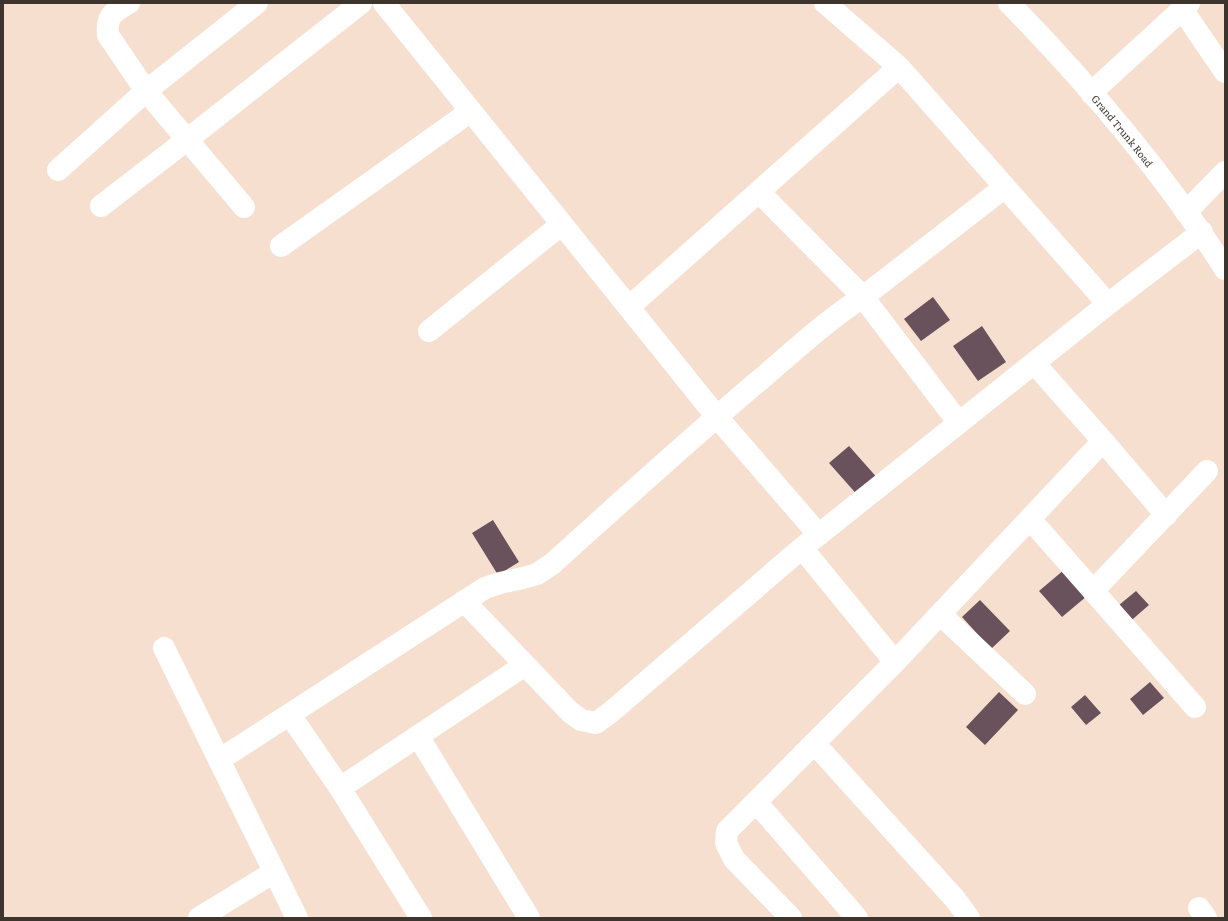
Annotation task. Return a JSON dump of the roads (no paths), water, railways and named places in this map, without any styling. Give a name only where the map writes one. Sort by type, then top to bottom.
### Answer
[{"type":"street","points":[[129,3],[110,16],[107,25],[108,35],[146,91],[244,207]]},
{"type":"street","points":[[58,170],[146,91],[257,3]]},
{"type":"street","points":[[101,206],[361,3]]},
{"type":"street","points":[[384,3],[716,417],[811,542],[895,662]]},
{"type":"street","points":[[825,3],[899,67],[1108,304]]},
{"type":"street","name":"Grand Trunk Road","points":[[1009,3],[1049,44],[1131,140],[1202,232],[1225,269]]},
{"type":"street","points":[[1091,93],[1186,6],[1225,72]]},
{"type":"street","points":[[629,307],[899,67]]},
{"type":"street","points":[[281,246],[471,111]]},
{"type":"street","points":[[1186,212],[1225,172]]},
{"type":"street","points":[[219,760],[485,588],[537,574],[552,564],[716,417],[826,324],[864,297],[1005,187]]},
{"type":"street","points":[[759,192],[864,297],[959,423]]},
{"type":"street","points":[[429,331],[562,224]]},
{"type":"street","points":[[464,601],[570,712],[581,720],[596,724],[811,542],[1108,304],[1202,232]]},
{"type":"street","points":[[1034,363],[1166,515]]},
{"type":"street","points":[[791,918],[734,859],[726,843],[727,831],[895,662],[1103,441]]},
{"type":"street","points":[[1094,591],[1207,471]]},
{"type":"street","points":[[1030,519],[1195,707]]},
{"type":"street","points":[[940,614],[1025,694]]},
{"type":"street","points":[[164,648],[297,918]]},
{"type":"street","points":[[340,788],[525,665]]},
{"type":"street","points":[[290,715],[340,788],[421,918]]},
{"type":"street","points":[[418,736],[529,918]]},
{"type":"street","points":[[814,744],[955,899],[969,918]]},
{"type":"street","points":[[756,802],[857,918]]},
{"type":"street","points":[[199,918],[274,872]]}]
